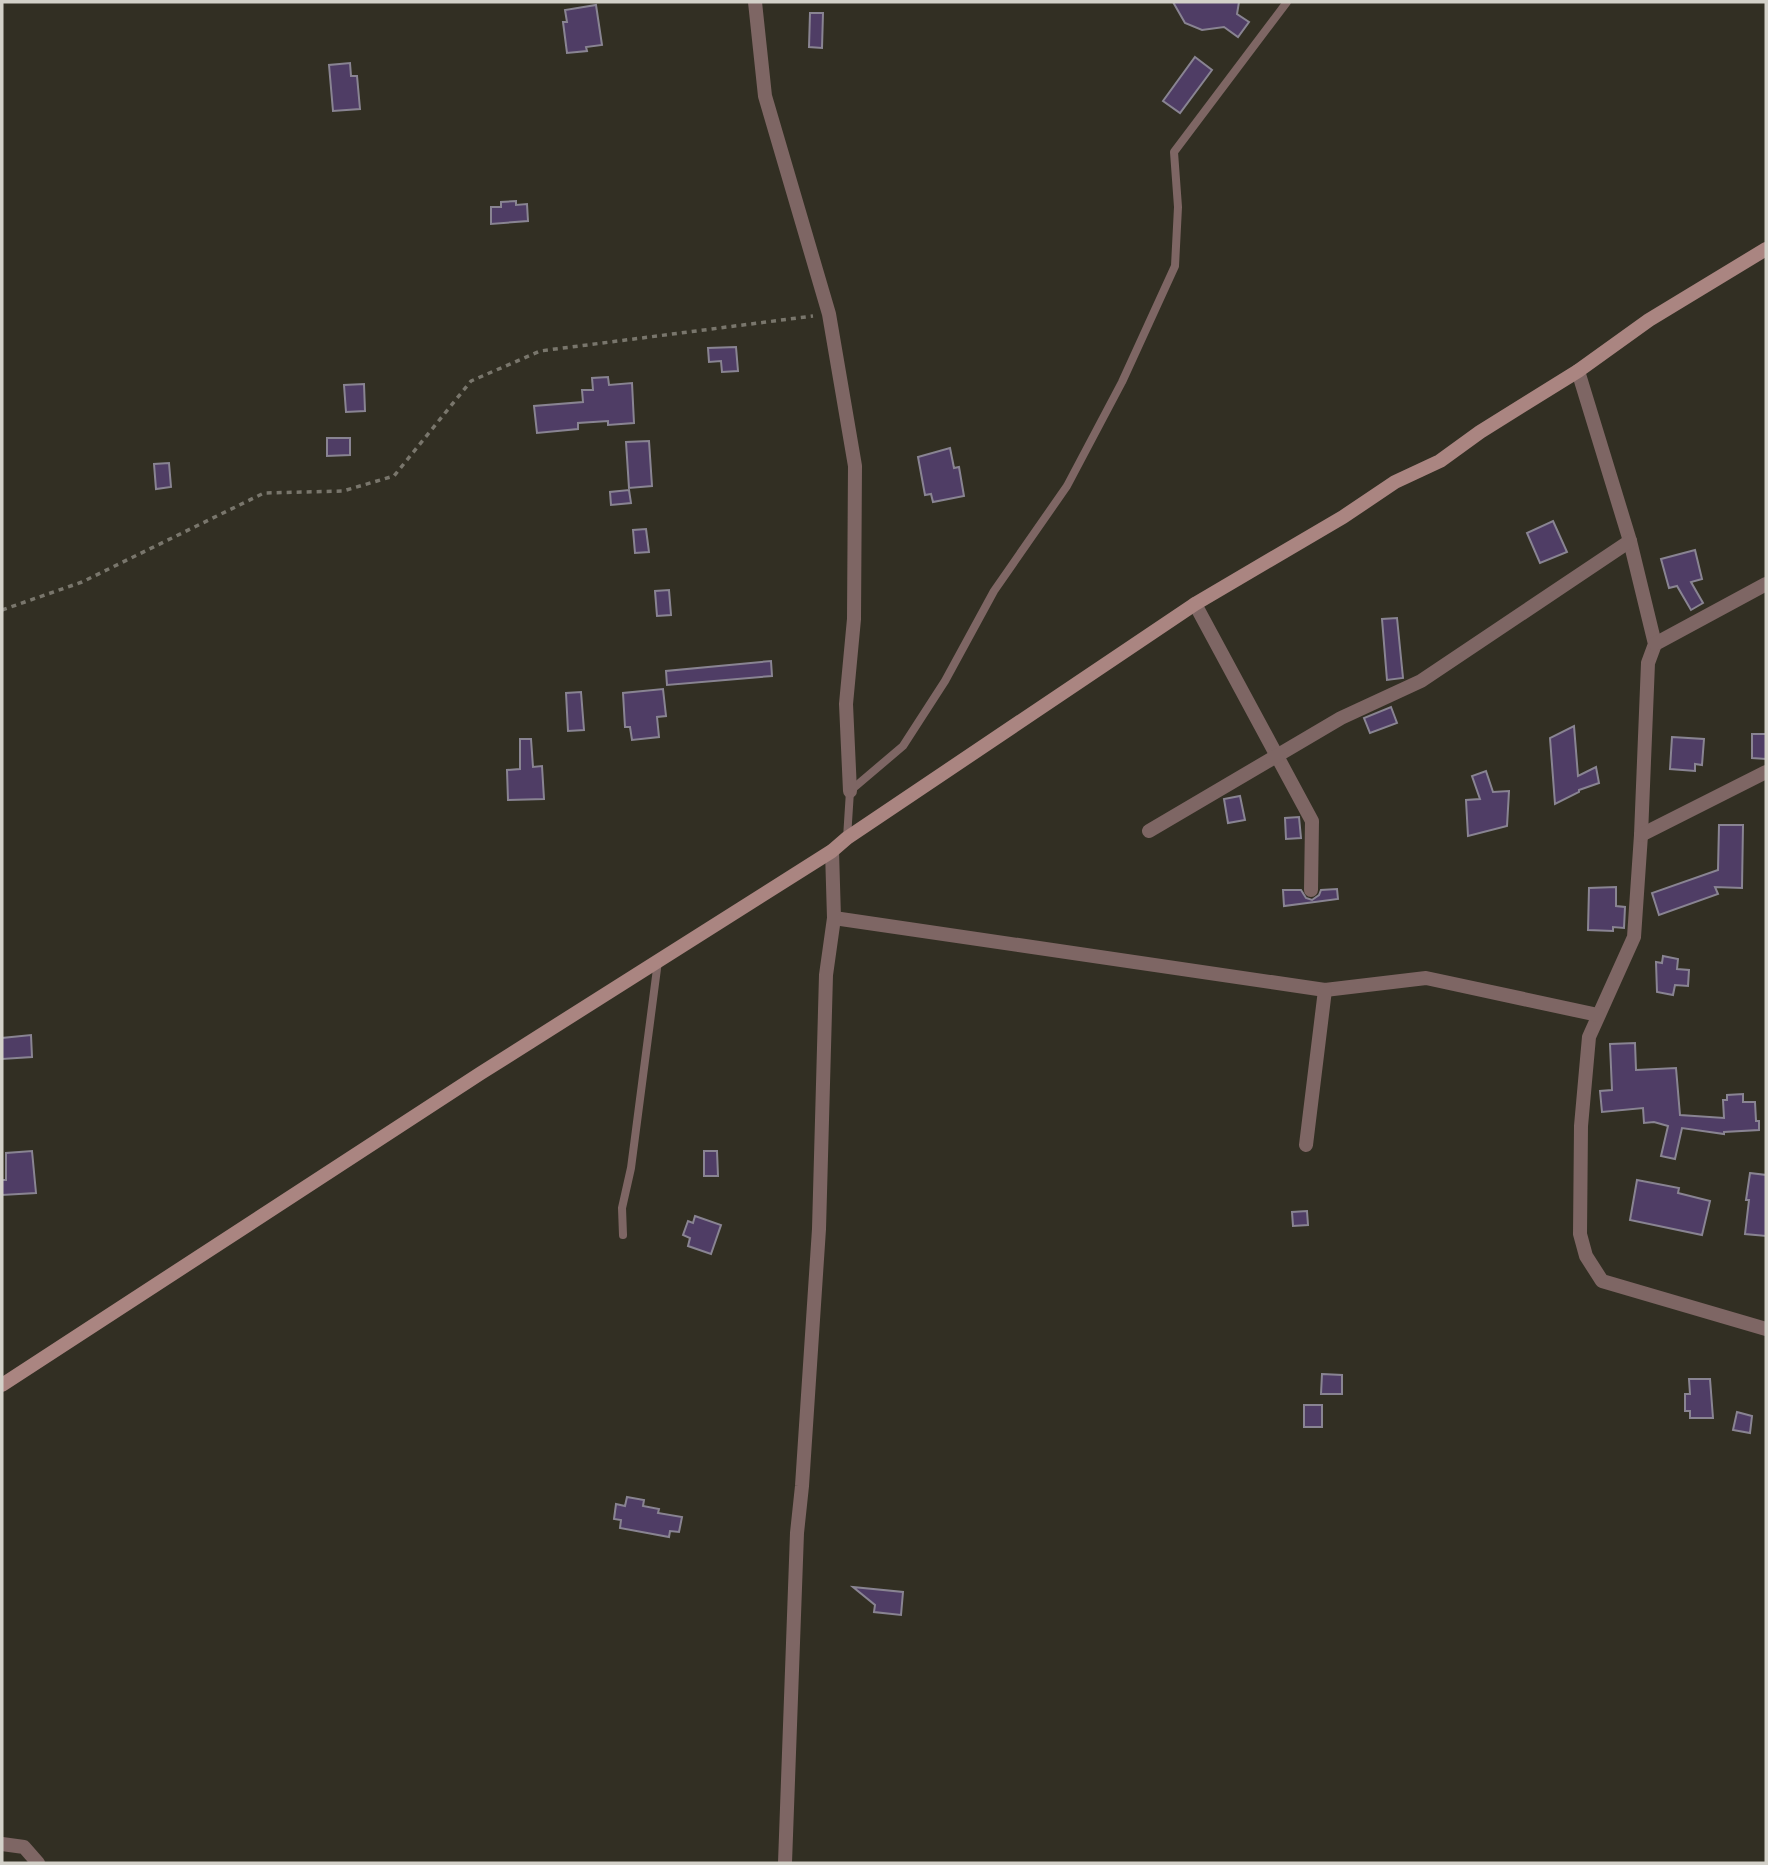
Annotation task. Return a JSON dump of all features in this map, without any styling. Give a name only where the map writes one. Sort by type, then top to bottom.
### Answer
[{"type":"main road","points":[[2,1385],[481,1073],[832,851],[847,838],[1195,604],[1343,517],[1395,482],[1440,461],[1480,432],[1578,371],[1649,320],[1766,249]]},
{"type":"street","points":[[755,2],[765,96],[829,314],[855,466],[854,619],[846,704],[850,792]]},
{"type":"street","points":[[1578,371],[1630,541],[1655,644],[1648,663],[1641,835],[1633,937],[1588,1037],[1581,1126],[1580,1234],[1586,1256],[1602,1281],[1766,1329]]},
{"type":"street","points":[[1149,831],[1340,718],[1420,681],[1630,541]]},
{"type":"street","points":[[1655,644],[1766,584]]},
{"type":"street","points":[[1195,604],[1312,821],[1311,890]]},
{"type":"street","points":[[1641,835],[1766,772]]},
{"type":"street","points":[[785,1863],[796,1533],[802,1486],[819,1229],[826,975],[834,918],[832,851]]},
{"type":"street","points":[[834,918],[1325,990],[1426,978],[1598,1014]]},
{"type":"street","points":[[1306,1145],[1325,990]]},
{"type":"street","points":[[2,1844],[24,1846],[38,1863]]},
{"type":"lane","points":[[847,838],[850,792],[903,746],[946,681],[994,591],[1066,486],[1122,382],[1175,266],[1178,207],[1174,152],[1287,2]]},
{"type":"lane","points":[[623,1235],[622,1208],[631,1168],[659,960]]},
{"type":"path","points":[[2,610],[82,582],[264,493],[343,491],[394,476],[471,381],[540,351],[829,314]]},
{"type":"building","points":[[1173,2],[1239,2],[1237,14],[1249,22],[1238,37],[1224,27],[1202,30],[1185,23]]},
{"type":"building","points":[[596,5],[602,45],[586,47],[587,51],[567,53],[563,22],[567,22],[565,10]]},
{"type":"building","points":[[810,13],[823,13],[822,48],[809,47]]},
{"type":"building","points":[[1195,57],[1212,70],[1180,113],[1163,101]]},
{"type":"building","points":[[350,63],[351,76],[357,76],[360,109],[333,111],[329,65]]},
{"type":"building","points":[[516,201],[516,205],[527,204],[528,221],[491,224],[491,207],[501,207],[501,202]]},
{"type":"building","points":[[736,347],[738,371],[722,372],[721,361],[709,362],[708,348]]},
{"type":"building","points":[[608,377],[609,385],[632,383],[634,423],[578,423],[578,429],[537,433],[534,406],[583,402],[582,390],[593,390],[592,378]]},
{"type":"building","points":[[364,384],[365,411],[346,412],[344,385]]},
{"type":"building","points":[[327,438],[350,438],[350,455],[327,456]]},
{"type":"building","points":[[649,441],[652,486],[629,488],[626,442]]},
{"type":"building","points":[[950,448],[954,468],[959,467],[964,496],[933,502],[931,494],[925,495],[918,457]]},
{"type":"building","points":[[169,463],[171,487],[156,489],[154,464]]},
{"type":"building","points":[[629,490],[631,503],[611,505],[610,492]]},
{"type":"building","points":[[1553,521],[1567,552],[1540,563],[1527,533]]},
{"type":"building","points":[[646,529],[649,552],[635,553],[633,530]]},
{"type":"building","points":[[1695,550],[1702,579],[1691,582],[1703,603],[1691,610],[1677,586],[1669,588],[1661,559]]},
{"type":"building","points":[[669,590],[671,615],[657,616],[655,591]]},
{"type":"building","points":[[1397,618],[1403,678],[1387,680],[1382,619]]},
{"type":"building","points":[[771,661],[772,676],[667,685],[666,671]]},
{"type":"building","points":[[663,689],[666,716],[657,717],[659,737],[632,740],[630,727],[625,727],[623,693]]},
{"type":"building","points":[[581,692],[584,730],[568,731],[566,693]]},
{"type":"building","points":[[1391,707],[1397,723],[1370,733],[1364,718]]},
{"type":"building","points":[[1574,726],[1578,776],[1596,767],[1599,783],[1579,790],[1555,804],[1550,738]]},
{"type":"building","points":[[1752,734],[1766,734],[1766,759],[1752,758]]},
{"type":"building","points":[[1672,737],[1704,739],[1702,765],[1695,764],[1695,771],[1670,769]]},
{"type":"building","points":[[520,739],[531,739],[533,767],[542,766],[544,799],[508,800],[507,770],[520,769]]},
{"type":"building","points":[[1486,771],[1493,792],[1509,791],[1507,826],[1468,836],[1466,800],[1480,799],[1472,776]]},
{"type":"building","points":[[1240,796],[1245,820],[1228,823],[1224,799]]},
{"type":"building","points":[[1299,817],[1301,838],[1286,839],[1285,818]]},
{"type":"building","points":[[1719,825],[1743,825],[1742,888],[1715,887],[1718,894],[1659,915],[1652,893],[1718,870]]},
{"type":"building","points":[[1616,887],[1616,906],[1625,907],[1624,928],[1613,927],[1613,931],[1588,930],[1589,888]]},
{"type":"building","points":[[1337,889],[1338,899],[1284,906],[1283,890],[1301,890],[1306,898],[1312,900],[1321,890]]},
{"type":"building","points":[[1663,956],[1678,959],[1677,969],[1689,970],[1688,986],[1675,985],[1673,995],[1657,992],[1656,962],[1662,963]]},
{"type":"building","points":[[31,1035],[32,1057],[2,1059],[2,1038]]},
{"type":"building","points":[[1635,1043],[1636,1070],[1676,1068],[1680,1115],[1724,1118],[1723,1100],[1727,1100],[1727,1095],[1743,1094],[1743,1102],[1755,1102],[1759,1130],[1724,1134],[1682,1128],[1675,1159],[1661,1156],[1668,1126],[1654,1122],[1644,1123],[1643,1108],[1602,1112],[1600,1091],[1612,1090],[1610,1044]]},
{"type":"building","points":[[32,1151],[36,1193],[2,1195],[2,1180],[6,1180],[6,1153]]},
{"type":"building","points":[[704,1151],[717,1151],[718,1176],[704,1176]]},
{"type":"building","points":[[1750,1173],[1766,1175],[1766,1236],[1745,1234]]},
{"type":"building","points":[[1637,1180],[1679,1188],[1678,1193],[1710,1201],[1702,1235],[1630,1220]]},
{"type":"building","points":[[1307,1211],[1308,1225],[1293,1226],[1292,1212]]},
{"type":"building","points":[[695,1216],[721,1225],[711,1254],[688,1246],[690,1238],[683,1235],[688,1221],[693,1223]]},
{"type":"building","points":[[1322,1374],[1342,1375],[1342,1394],[1321,1394]]},
{"type":"building","points":[[1689,1379],[1710,1379],[1713,1418],[1690,1418],[1690,1411],[1685,1411],[1685,1394],[1690,1394]]},
{"type":"building","points":[[1304,1405],[1322,1405],[1322,1427],[1304,1427]]},
{"type":"building","points":[[1737,1412],[1752,1416],[1750,1433],[1733,1430]]},
{"type":"building","points":[[627,1497],[644,1500],[643,1506],[659,1509],[658,1513],[682,1517],[679,1532],[670,1531],[669,1537],[620,1528],[621,1520],[614,1519],[616,1504],[625,1506]]},
{"type":"building","points":[[853,1587],[903,1592],[901,1615],[874,1612],[875,1605]]}]
